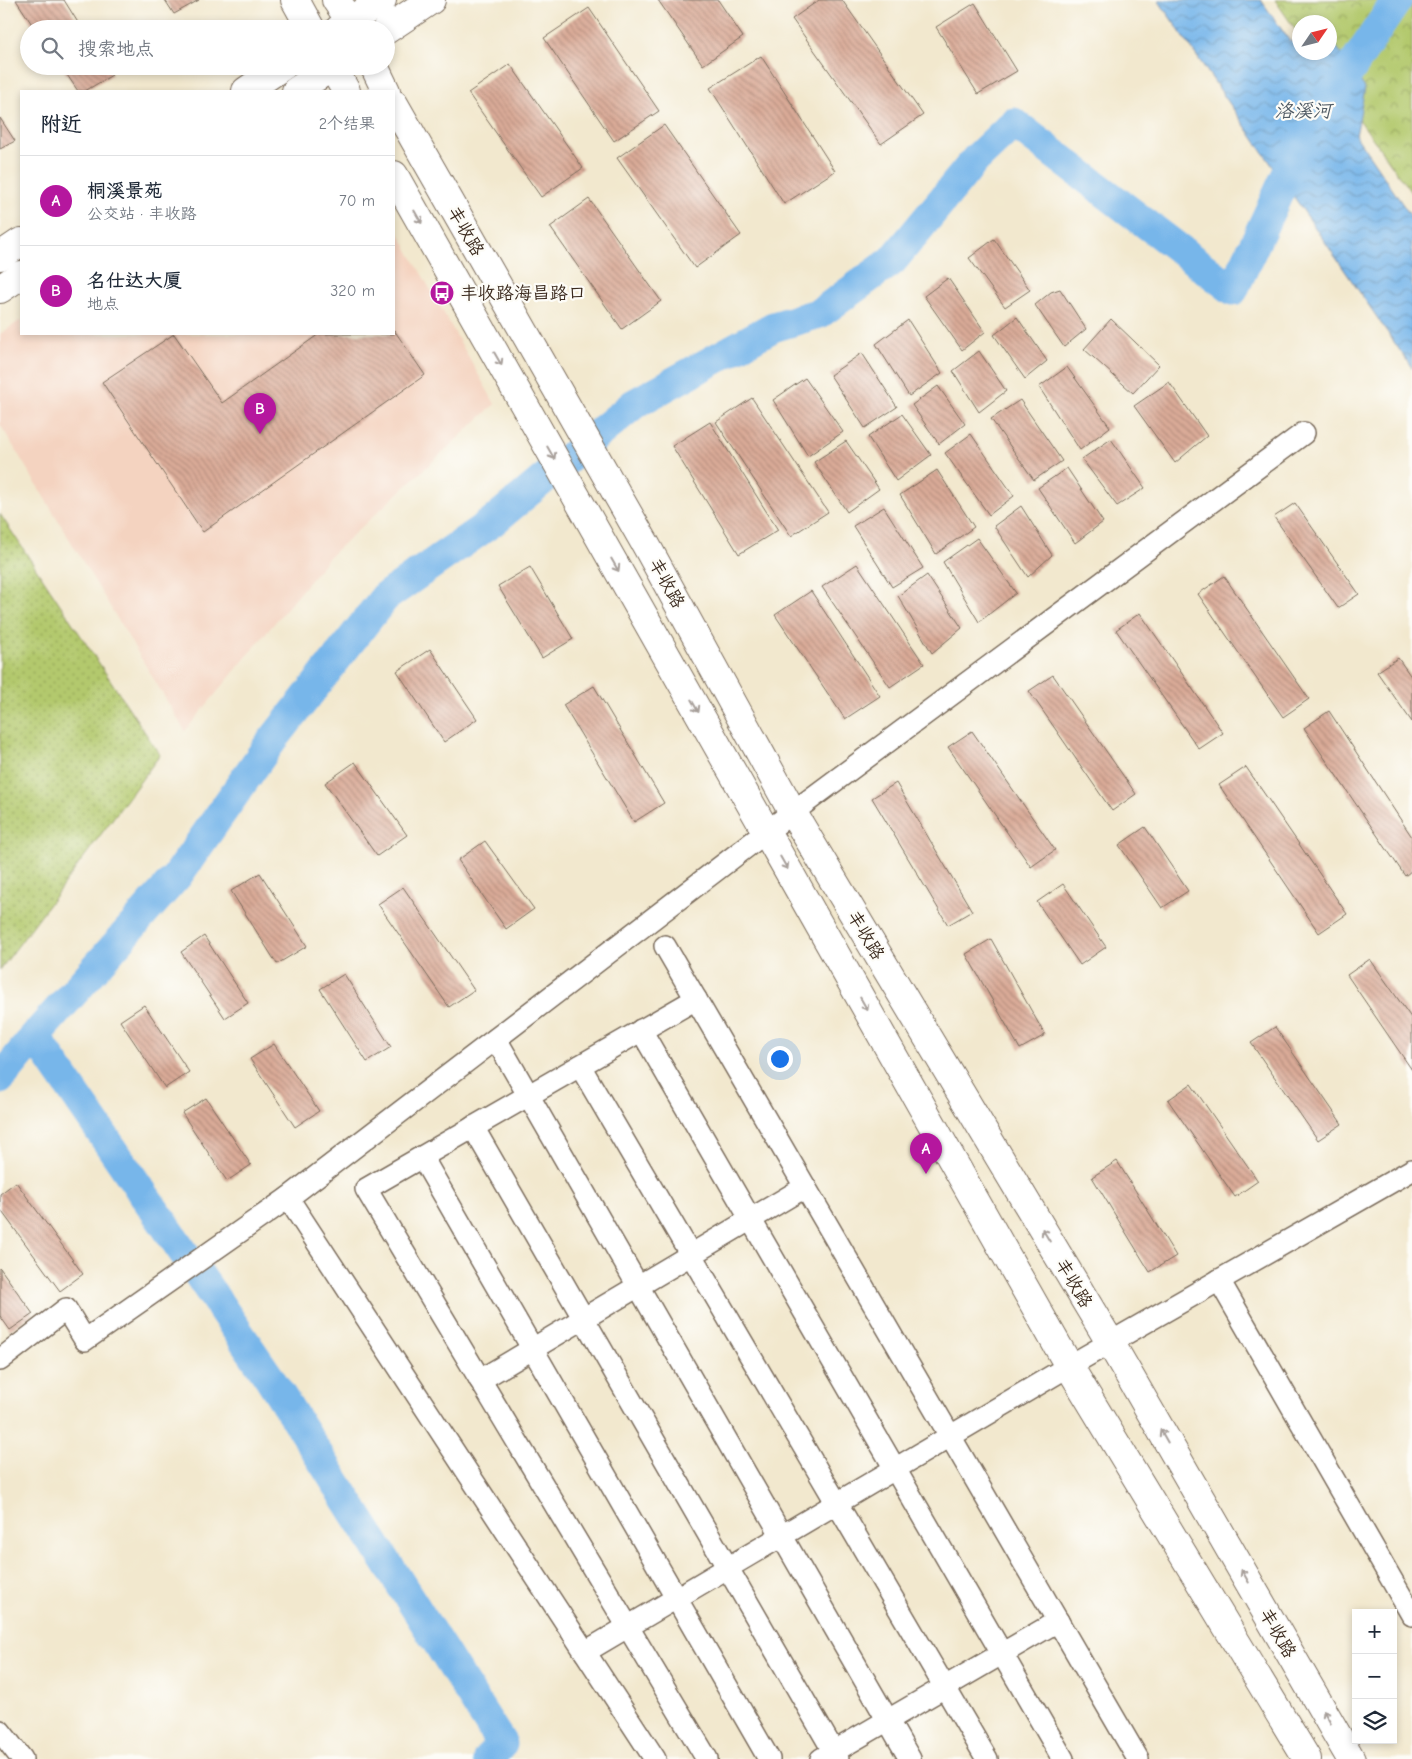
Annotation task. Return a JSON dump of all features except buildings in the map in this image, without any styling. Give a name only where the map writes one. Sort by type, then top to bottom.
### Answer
[{"type":"main road","points":[[295,0],[306,20]]},
{"type":"main road","points":[[346,20],[382,0]]},
{"type":"main road","points":[[395,24],[430,0]]},
{"type":"main road","points":[[247,90],[270,75]]},
{"type":"main road","points":[[297,90],[320,75]]},
{"type":"main road","points":[[338,75],[345,90]]},
{"type":"main road","points":[[378,75],[386,90]]},
{"type":"main road","name":"丰收路","points":[[395,106],[646,546],[793,813],[1110,1342],[1351,1759]]},
{"type":"main road","name":"丰收路","points":[[395,177],[1069,1366],[1307,1759]]},
{"type":"main road","points":[[0,256],[20,243]]},
{"type":"main road","points":[[0,289],[20,276]]},
{"type":"street","points":[[0,1360],[66,1309],[85,1340],[288,1198],[766,832],[1304,433]]},
{"type":"street","points":[[665,946],[1138,1759]]},
{"type":"street","points":[[696,999],[366,1189],[707,1759]]},
{"type":"street","points":[[641,1030],[1064,1759]]},
{"type":"street","points":[[496,1039],[910,1759]]},
{"type":"street","points":[[580,1066],[987,1759]]},
{"type":"street","points":[[473,1127],[728,1568],[831,1756],[888,1720],[1058,1621]]},
{"type":"street","points":[[422,1156],[769,1759]]},
{"type":"street","points":[[585,1652],[1110,1342],[1412,1170]]},
{"type":"street","points":[[480,1380],[805,1186]]},
{"type":"street","points":[[288,1198],[655,1759]]},
{"type":"street","points":[[1219,1280],[1412,1615]]},
{"type":"street","points":[[0,1731],[22,1759]]},
{"type":"shaded area","points":[[395,227],[495,404],[330,556],[185,731],[0,424],[0,334],[20,321],[20,335],[395,335]]},
{"type":"green space","points":[[1275,0],[1412,0],[1412,194],[1317,60],[1337,60],[1337,15],[1292,15],[1292,25]]},
{"type":"green space","points":[[0,514],[160,755],[0,970]]},
{"type":"water","name":"洛溪河","points":[[1158,0],[1261,0],[1289,40],[1292,41],[1292,60],[1337,60],[1337,47],[1365,88],[1356,136],[1412,218],[1412,368]]},
{"type":"waterway","points":[[1327,105],[1397,0]]},
{"type":"waterway","points":[[0,1079],[35,1036],[177,876],[268,746],[385,597],[492,522],[634,404],[773,327],[820,313],[892,261],[976,159],[1014,123],[1233,290],[1302,142]]},
{"type":"waterway","points":[[35,1036],[269,1377],[502,1744],[488,1759]]},
{"type":"place","name":"丰收路海昌路口","points":[[442,293]]},
{"type":"place","name":"名仕达大厦","points":[[260,434]]},
{"type":"place","name":"桐溪景苑","points":[[926,1174]]}]
